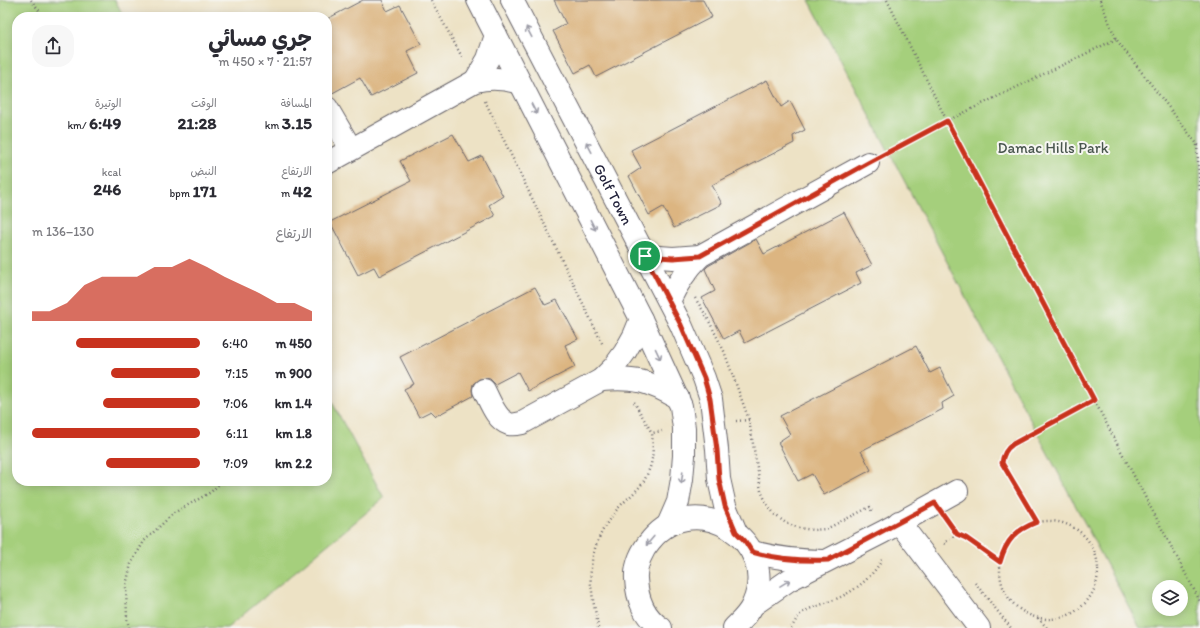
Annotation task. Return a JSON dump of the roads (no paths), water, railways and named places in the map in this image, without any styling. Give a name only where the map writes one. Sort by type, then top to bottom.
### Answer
[{"type":"street","name":"Golf Town","points":[[478,0],[641,320],[681,406],[684,428],[682,479],[678,502],[668,525]]},
{"type":"street","name":"Golf Town","points":[[512,0],[669,301],[704,378],[710,399],[714,424],[719,479],[725,506],[736,532]]},
{"type":"street","points":[[475,81],[488,59],[496,35]]},
{"type":"street","points":[[332,159],[475,81],[498,78],[510,79],[520,83]]},
{"type":"street","points":[[332,117],[351,149]]},
{"type":"street","points":[[669,301],[682,277],[700,256],[868,163]]},
{"type":"street","points":[[645,256],[673,258],[700,256]]},
{"type":"street","points":[[484,390],[498,416],[503,421],[509,424],[522,423],[612,375],[634,336],[641,320]]},
{"type":"street","points":[[612,375],[641,381],[660,387],[678,398]]},
{"type":"street","points":[[753,604],[789,580],[957,491]]},
{"type":"street","points":[[661,628],[654,624],[641,605],[636,590],[635,575],[645,546],[656,534],[668,525],[685,519],[703,519],[721,523],[736,532],[745,541],[752,552],[758,569],[758,587],[753,604],[744,618],[734,628]]},
{"type":"street","points":[[891,527],[979,628]]},
{"type":"street","points":[[752,552],[789,560],[828,560]]},
{"type":"street","points":[[640,628],[641,605]]},
{"type":"park label","name":"Damac Hills Park","points":[[1053,148]]}]
